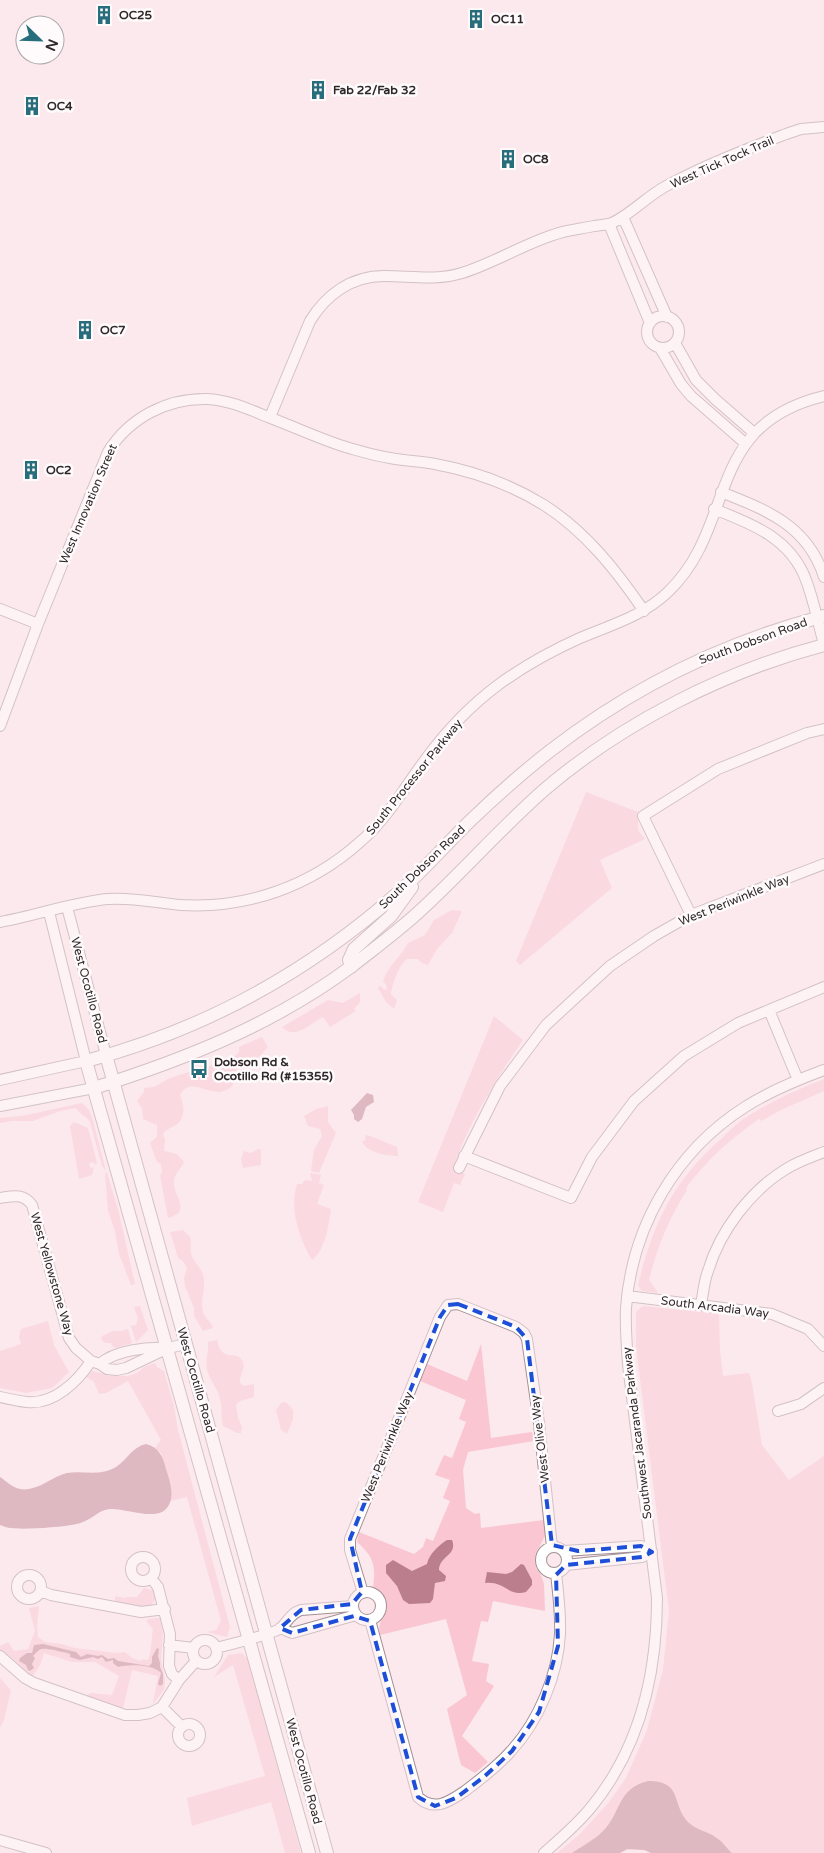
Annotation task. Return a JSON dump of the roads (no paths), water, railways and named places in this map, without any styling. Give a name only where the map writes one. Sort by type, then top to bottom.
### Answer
[{"type":"main road","name":"South Dobson Road","points":[[86,1061],[203,1021],[248,998],[321,954],[371,915],[424,868],[470,820],[520,776],[576,732],[630,696],[702,659],[778,630],[820,617]]},
{"type":"main road","name":"South Dobson Road","points":[[94,1088],[166,1064],[224,1041],[288,1008],[351,967],[421,910],[546,789],[600,748],[672,705],[750,670],[824,644]]},
{"type":"main road","points":[[351,967],[349,960],[354,949],[391,916],[424,868]]},
{"type":"main road","name":"West Ocotillo Road","points":[[106,1055],[327,1853]]},
{"type":"main road","name":"West Ocotillo Road","points":[[86,1061],[309,1853]]},
{"type":"street","name":"West Tick Tock Trail","points":[[270,417],[310,321],[323,302],[343,287],[358,280],[372,277],[436,278],[461,273],[550,236],[570,230],[609,224],[623,218],[667,185],[786,134],[801,129],[824,127]]},
{"type":"street","points":[[623,218],[667,317]]},
{"type":"street","points":[[609,224],[650,323]]},
{"type":"street","points":[[667,317],[672,318],[678,326],[679,335],[676,343],[668,348],[660,348],[651,343],[648,338],[648,328],[650,323],[657,318],[667,317]]},
{"type":"street","points":[[676,343],[696,380],[754,433]]},
{"type":"street","points":[[660,348],[681,384],[691,396],[746,444]]},
{"type":"street","name":"South Processor Parkway","points":[[0,922],[108,899],[130,899],[181,905],[223,904],[253,900],[283,891],[310,878],[361,842],[383,819],[444,735],[485,696],[523,668],[555,649],[644,611],[655,604],[684,575],[696,557],[734,461],[754,433],[772,418],[790,407],[824,396]]},
{"type":"street","name":"West Innovation Street","points":[[0,726],[38,624],[108,452],[116,439],[145,415],[160,408],[190,400],[225,401],[240,405],[347,447],[390,458],[433,463],[494,479],[525,494],[561,517],[591,543],[622,579],[644,611]]},
{"type":"street","points":[[721,492],[759,507],[788,524],[797,532],[816,557],[824,577]]},
{"type":"street","points":[[714,509],[757,527],[784,545],[806,580],[820,617],[824,644]]},
{"type":"street","points":[[0,609],[38,624]]},
{"type":"street","points":[[691,915],[643,816],[718,769],[808,733],[824,729]]},
{"type":"street","name":"West Periwinkle Way","points":[[459,1168],[500,1086],[546,1024],[610,966],[654,936],[691,915],[824,864]]},
{"type":"street","name":"West Ocotillo Road","points":[[66,907],[106,1055]]},
{"type":"street","name":"West Ocotillo Road","points":[[49,912],[86,1061]]},
{"type":"street","points":[[464,1156],[571,1198],[592,1157],[634,1101],[684,1056],[738,1023],[824,987]]},
{"type":"street","points":[[769,1010],[798,1080]]},
{"type":"street","name":"South Dobson Road","points":[[0,1080],[86,1061]]},
{"type":"street","name":"Southwest Jacaranda Parkway","points":[[544,1853],[582,1816],[603,1791],[625,1754],[641,1715],[651,1676],[657,1633],[657,1598],[625,1329],[630,1275],[641,1236],[660,1195],[675,1172],[697,1146],[730,1117],[798,1080],[824,1070]]},
{"type":"street","name":"South Dobson Road","points":[[0,1106],[94,1088]]},
{"type":"street","points":[[701,1305],[707,1271],[724,1235],[737,1216],[768,1182],[786,1169],[824,1152]]},
{"type":"street","name":"West Yellowstone Way","points":[[0,1198],[20,1196],[28,1199],[32,1205],[69,1338],[76,1348],[95,1362]]},
{"type":"street","name":"South Arcadia Way","points":[[627,1296],[772,1314],[808,1329],[824,1346]]},
{"type":"street","name":"West Periwinkle Way","points":[[363,1593],[350,1550],[350,1539],[440,1317],[448,1305],[458,1304],[516,1327],[524,1333]]},
{"type":"street","name":"West Olive Way","points":[[524,1333],[527,1339],[539,1423],[552,1547]]},
{"type":"street","points":[[95,1362],[107,1369],[117,1370],[126,1368],[168,1348],[186,1344]]},
{"type":"street","points":[[0,1397],[29,1402],[45,1400],[62,1392],[95,1362],[148,1347],[168,1348]]},
{"type":"street","points":[[121,1354],[126,1368]]},
{"type":"street","points":[[778,1411],[801,1404],[824,1388]]},
{"type":"street","points":[[564,1551],[641,1546],[652,1552]]},
{"type":"street","points":[[552,1547],[560,1548],[564,1551],[567,1558],[566,1565],[556,1573],[545,1569],[541,1562],[545,1550],[552,1547]]},
{"type":"street","points":[[566,1565],[642,1557],[652,1552]]},
{"type":"street","points":[[370,1620],[418,1797],[426,1803],[436,1806],[456,1798],[485,1776],[512,1751],[539,1712],[553,1672],[558,1646],[559,1614],[556,1573]]},
{"type":"street","points":[[151,1578],[158,1587],[165,1609],[170,1634],[169,1666],[172,1674],[179,1680]]},
{"type":"street","points":[[41,1591],[51,1595],[141,1612],[165,1609]]},
{"type":"street","points":[[363,1593],[376,1595],[380,1603],[378,1616],[370,1620],[362,1620],[354,1610],[356,1598],[363,1593]]},
{"type":"street","points":[[216,1648],[280,1628],[295,1612],[301,1610],[354,1610]]},
{"type":"street","points":[[280,1628],[292,1633],[354,1610]]},
{"type":"street","points":[[205,1640],[212,1642],[216,1648],[216,1656],[211,1663],[203,1665],[196,1661],[192,1655],[193,1648],[197,1642],[205,1640]]},
{"type":"street","points":[[169,1645],[193,1648]]},
{"type":"street","points":[[0,1656],[24,1678],[34,1683],[125,1715],[138,1716],[162,1707],[179,1680],[196,1661]]},
{"type":"street","points":[[162,1707],[182,1727]]},
{"type":"street","points":[[0,1840],[46,1853]]},
{"type":"place","name":"OC25","points":[[104,15]]},
{"type":"place","name":"OC11","points":[[476,19]]},
{"type":"place","name":"Fab 22/Fab 32","points":[[318,90]]},
{"type":"place","name":"OC4","points":[[32,106]]},
{"type":"place","name":"OC8","points":[[508,159]]},
{"type":"place","name":"OC7","points":[[85,330]]},
{"type":"place","name":"OC2","points":[[31,470]]},
{"type":"place","name":"Dobson Rd & Ocotillo Rd (#15355)","points":[[199,1069]]}]
